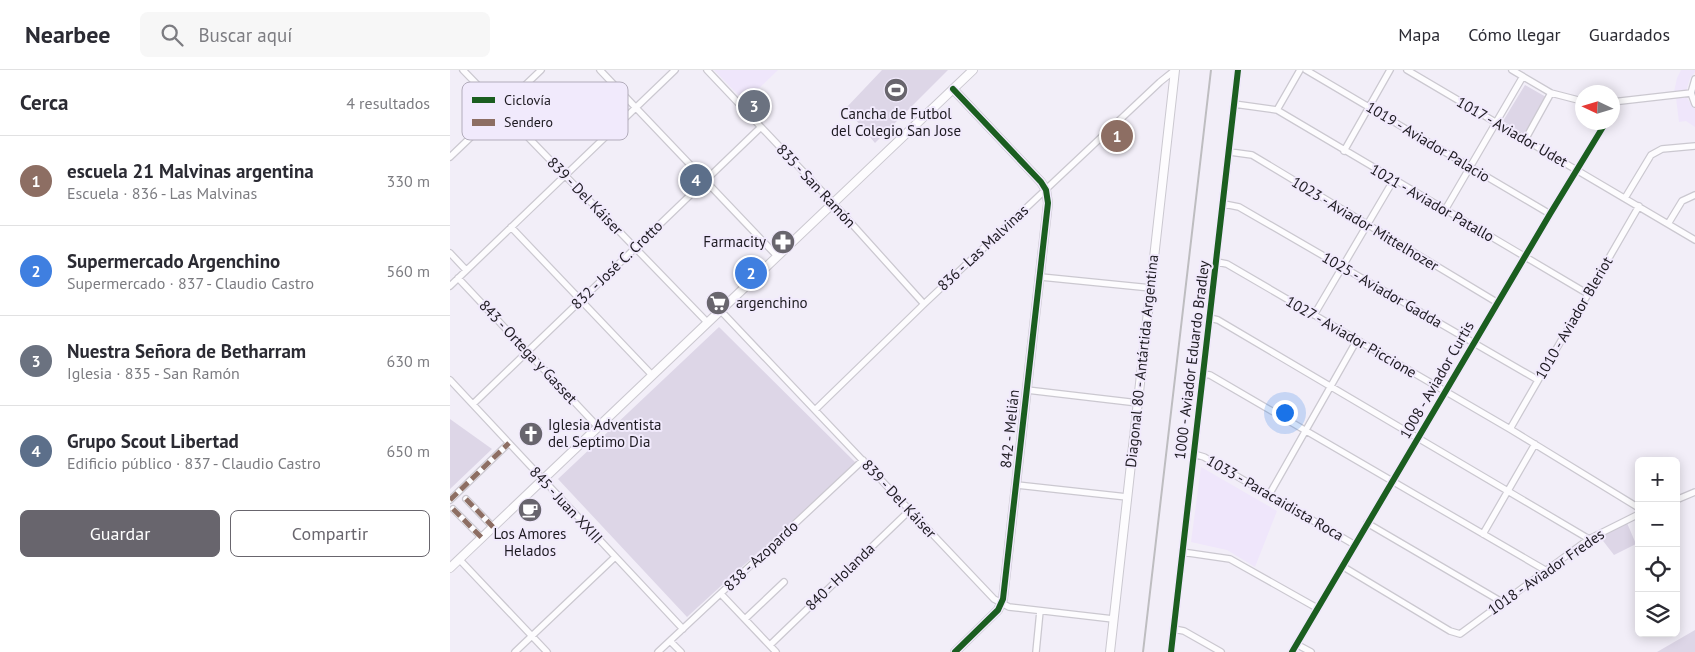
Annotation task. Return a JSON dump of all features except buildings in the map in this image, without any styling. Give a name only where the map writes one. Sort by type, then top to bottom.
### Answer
[{"type":"main road","points":[[450,568],[973,70]]},
{"type":"main road","name":"Diagonal 80 - Antártida Argentina","points":[[1110,652],[1175,70]]},
{"type":"main road","points":[[954,89],[1046,190]]},
{"type":"main road","name":"842 - Melián","points":[[1002,604],[1041,276],[1048,203],[1046,190]]},
{"type":"main road","points":[[955,652],[1002,604]]},
{"type":"street","name":"839 - Del Káiser","points":[[463,70],[474,82]]},
{"type":"street","points":[[529,82],[542,70]]},
{"type":"street","points":[[600,70],[611,82]]},
{"type":"street","points":[[628,116],[675,70]]},
{"type":"street","name":"835 - San Ramón","points":[[707,70],[833,203],[924,304]]},
{"type":"street","name":"836 - Las Malvinas","points":[[816,409],[924,304],[1175,70]]},
{"type":"street","name":"1000 - Aviador Eduardo Bradley","points":[[1171,652],[1238,70]]},
{"type":"street","points":[[1234,104],[1276,110],[1300,70]]},
{"type":"street","name":"1019 - Aviador Palacio","points":[[1306,70],[1550,214]]},
{"type":"street","points":[[1344,151],[1390,70]]},
{"type":"street","name":"1017 - Aviador Udet","points":[[1408,70],[1695,240]]},
{"type":"street","points":[[1512,70],[1522,78],[1551,93],[1575,99]]},
{"type":"street","points":[[1445,210],[1522,78]]},
{"type":"street","points":[[1695,79],[1691,93],[1695,104]]},
{"type":"street","points":[[1525,140],[1551,93]]},
{"type":"street","points":[[1620,101],[1691,93]]},
{"type":"street","points":[[628,100],[777,256]]},
{"type":"street","name":"1021 - Aviador Patallo","points":[[1276,110],[1588,294]]},
{"type":"street","name":"832 - José C. Crotto","points":[[472,404],[761,128]]},
{"type":"street","name":"1008 - Aviador Curtis","points":[[1292,652],[1601,130]]},
{"type":"street","points":[[450,157],[468,140]]},
{"type":"street","name":"839 - Del Káiser","points":[[531,140],[707,322]]},
{"type":"street","points":[[450,286],[603,140]]},
{"type":"street","points":[[1625,198],[1651,155],[1662,149],[1695,146]]},
{"type":"street","name":"1023 - Aviador Mittelhozer","points":[[1230,152],[1252,156],[1498,303]]},
{"type":"street","points":[[1314,315],[1394,180]]},
{"type":"street","points":[[1668,224],[1682,201],[1695,196]]},
{"type":"street","name":"1025 - Aviador Gadda","points":[[1224,204],[1239,207],[1538,380]]},
{"type":"street","name":"1010 - Aviador Bleriot","points":[[1510,429],[1639,206]]},
{"type":"street","points":[[511,227],[652,375]]},
{"type":"street","points":[[450,253],[466,270]]},
{"type":"street","name":"1027 - Aviador Piccione","points":[[1217,262],[1228,264],[1510,429],[1635,506]]},
{"type":"street","points":[[1041,276],[1151,288]]},
{"type":"street","name":"843 - Ortega y Gasset","points":[[458,278],[598,427]]},
{"type":"street","name":"839 - Del Káiser","points":[[720,310],[816,409],[994,599],[1002,604]]},
{"type":"street","points":[[1210,318],[1218,320],[1331,385],[1589,539]]},
{"type":"street","points":[[1268,495],[1357,340]]},
{"type":"street","points":[[1203,374],[1210,375],[1544,570]]},
{"type":"street","name":"845 - Juan XXIII","points":[[450,380],[683,629]]},
{"type":"street","points":[[1027,390],[1138,403]]},
{"type":"street","points":[[450,500],[508,443]]},
{"type":"street","points":[[1483,534],[1535,444]]},
{"type":"street","name":"1033 - Paracaidista Roca","points":[[1194,454],[1204,457],[1355,545]]},
{"type":"street","name":"838 - Azopardo","points":[[658,652],[863,460]]},
{"type":"street","points":[[1017,485],[1127,497]]},
{"type":"street","points":[[1680,498],[1695,492]]},
{"type":"street","points":[[466,499],[493,527]]},
{"type":"street","points":[[453,509],[482,538]]},
{"type":"street","name":"840 - Holanda","points":[[770,644],[910,510]]},
{"type":"street","name":"1018 - Aviador Fredes","points":[[1342,566],[1456,634],[1461,633],[1544,570],[1589,539],[1635,516]]},
{"type":"street","name":"1033 - Paracaidista Roca","points":[[1368,523],[1502,602]]},
{"type":"street","points":[[1182,552],[1230,559],[1317,608]]},
{"type":"street","points":[[515,652],[615,557]]},
{"type":"street","points":[[460,559],[546,652]]},
{"type":"street","points":[[745,619],[784,582]]},
{"type":"street","points":[[721,594],[776,652]]},
{"type":"street","points":[[1002,604],[1040,611],[1113,619]]},
{"type":"street","points":[[1036,652],[1040,611]]},
{"type":"street","points":[[1174,629],[1184,631],[1221,652]]},
{"type":"street","points":[[670,641],[681,652]]},
{"type":"street","points":[[1296,644],[1311,652]]},
{"type":"shaded area","points":[[714,70],[778,70],[745,102]]},
{"type":"shaded area","name":"Cancha de Futbol del Colegio San Jose","points":[[882,70],[948,70],[875,143],[846,108]]},
{"type":"shaded area","points":[[1681,70],[1695,70],[1695,72],[1690,78],[1686,91],[1674,92],[1677,78]]},
{"type":"shaded area","points":[[1525,85],[1546,97],[1524,134],[1503,121]]},
{"type":"shaded area","points":[[1686,97],[1695,109],[1695,127],[1686,121],[1679,122],[1676,98]]},
{"type":"shaded area","points":[[719,327],[856,463],[687,617],[558,479]]},
{"type":"shaded area","points":[[450,419],[492,449],[450,489]]},
{"type":"shaded area","points":[[1201,467],[1277,511],[1255,567],[1227,550],[1191,542]]},
{"type":"shaded area","points":[[1627,523],[1635,544],[1614,555],[1600,537]]},
{"type":"shaded area","points":[[1695,630],[1695,652],[1657,652]]},
{"type":"railway","points":[[1143,652],[1211,70]]},
{"type":"marked path","points":[[450,500],[509,443]]},
{"type":"marked path","points":[[466,499],[493,527]]},
{"type":"marked path","points":[[453,509],[482,538]]},
{"type":"cycle path","points":[[1171,652],[1238,70]]},
{"type":"cycle path","points":[[953,89],[1041,182],[1046,190],[1048,203],[1003,599],[998,610],[955,652]]},
{"type":"cycle path","points":[[1292,652],[1601,130]]},
{"type":"place","name":"Cancha de Futbol del Colegio San Jose","points":[[896,90]]},
{"type":"place","name":"Nuestra Señora de Betharram","points":[[754,106]]},
{"type":"place","name":"escuela 21 Malvinas argentina","points":[[1117,136]]},
{"type":"place","name":"Grupo Scout Libertad","points":[[696,180]]},
{"type":"place","name":"Farmacity","points":[[783,242]]},
{"type":"place","name":"Supermercado Argenchino","points":[[751,273]]},
{"type":"place","name":"argenchino","points":[[718,303]]},
{"type":"place","name":"Iglesia Adventista del Septimo Dia","points":[[531,434]]},
{"type":"place","name":"Los Amores Helados","points":[[530,510]]}]
